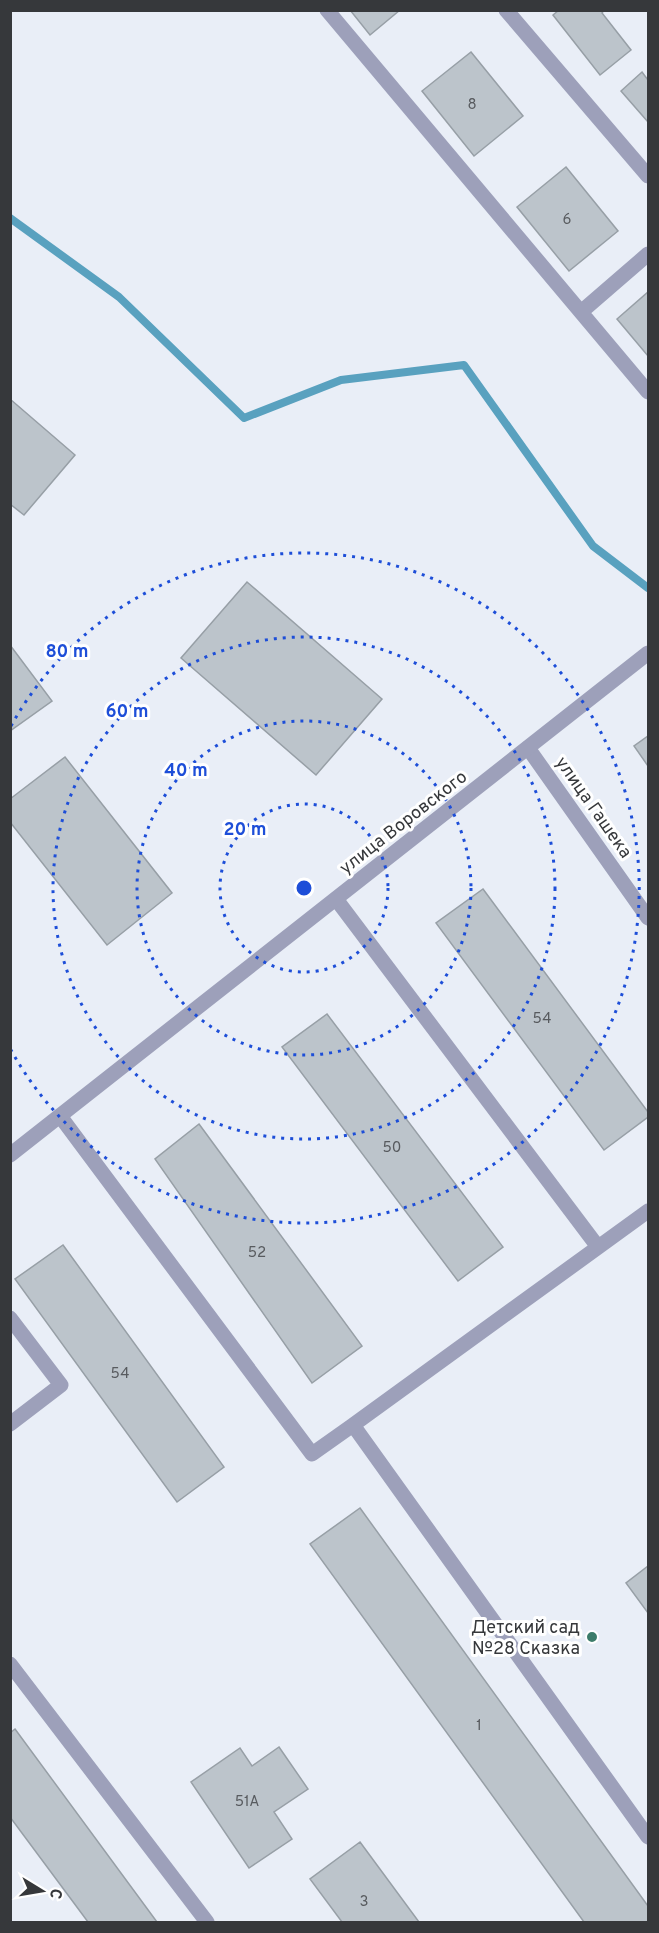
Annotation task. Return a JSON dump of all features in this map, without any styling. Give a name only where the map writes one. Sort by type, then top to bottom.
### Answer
[{"type":"street","points":[[327,10],[648,392]]},
{"type":"street","points":[[506,10],[648,176]]},
{"type":"street","points":[[581,312],[648,254]]},
{"type":"street","name":"улица Воровского","points":[[10,1155],[648,653]]},
{"type":"street","name":"улица Гашека","points":[[528,748],[648,918]]},
{"type":"street","points":[[336,899],[598,1247]]},
{"type":"street","points":[[60,1116],[312,1454],[648,1210]]},
{"type":"street","points":[[10,1318],[61,1385],[10,1424]]},
{"type":"street","points":[[353,1425],[648,1837]]},
{"type":"street","points":[[10,1664],[207,1923]]},
{"type":"building","points":[[350,10],[400,10],[370,35]]},
{"type":"building","points":[[559,10],[604,10],[602,13],[631,50],[600,75],[553,15]]},
{"type":"building","points":[[471,52],[523,116],[474,156],[422,91]]},
{"type":"building","points":[[642,72],[648,80],[648,122],[621,91]]},
{"type":"building","points":[[566,167],[618,231],[569,271],[517,207]]},
{"type":"building","points":[[648,292],[648,356],[617,319]]},
{"type":"building","points":[[10,399],[75,455],[24,515],[10,504]]},
{"type":"building","points":[[247,582],[382,699],[316,775],[181,658]]},
{"type":"building","points":[[10,645],[52,701],[10,731]]},
{"type":"building","points":[[648,736],[648,766],[634,746]]},
{"type":"building","points":[[65,757],[172,893],[107,945],[10,822],[10,799]]},
{"type":"building","points":[[483,889],[648,1112],[648,1117],[604,1150],[436,923]]},
{"type":"building","points":[[327,1014],[503,1247],[458,1281],[282,1047]]},
{"type":"building","points":[[199,1124],[362,1346],[312,1383],[155,1159]]},
{"type":"building","points":[[63,1245],[224,1467],[177,1502],[15,1279]]},
{"type":"building","points":[[360,1508],[648,1906],[648,1922],[584,1922],[310,1544]]},
{"type":"building","points":[[648,1566],[648,1613],[626,1583]]},
{"type":"building","points":[[15,1729],[157,1922],[88,1922],[10,1817],[10,1733]]},
{"type":"building","points":[[279,1747],[308,1789],[274,1812],[292,1839],[249,1868],[191,1782],[240,1748],[252,1766]]},
{"type":"building","points":[[360,1842],[419,1922],[342,1922],[310,1879]]},
{"type":"waterway","points":[[10,218],[119,297],[244,418],[341,380],[464,365],[593,546],[648,588]]},
{"type":"place","name":"Детский сад №28 Сказка","points":[[592,1637]]}]
